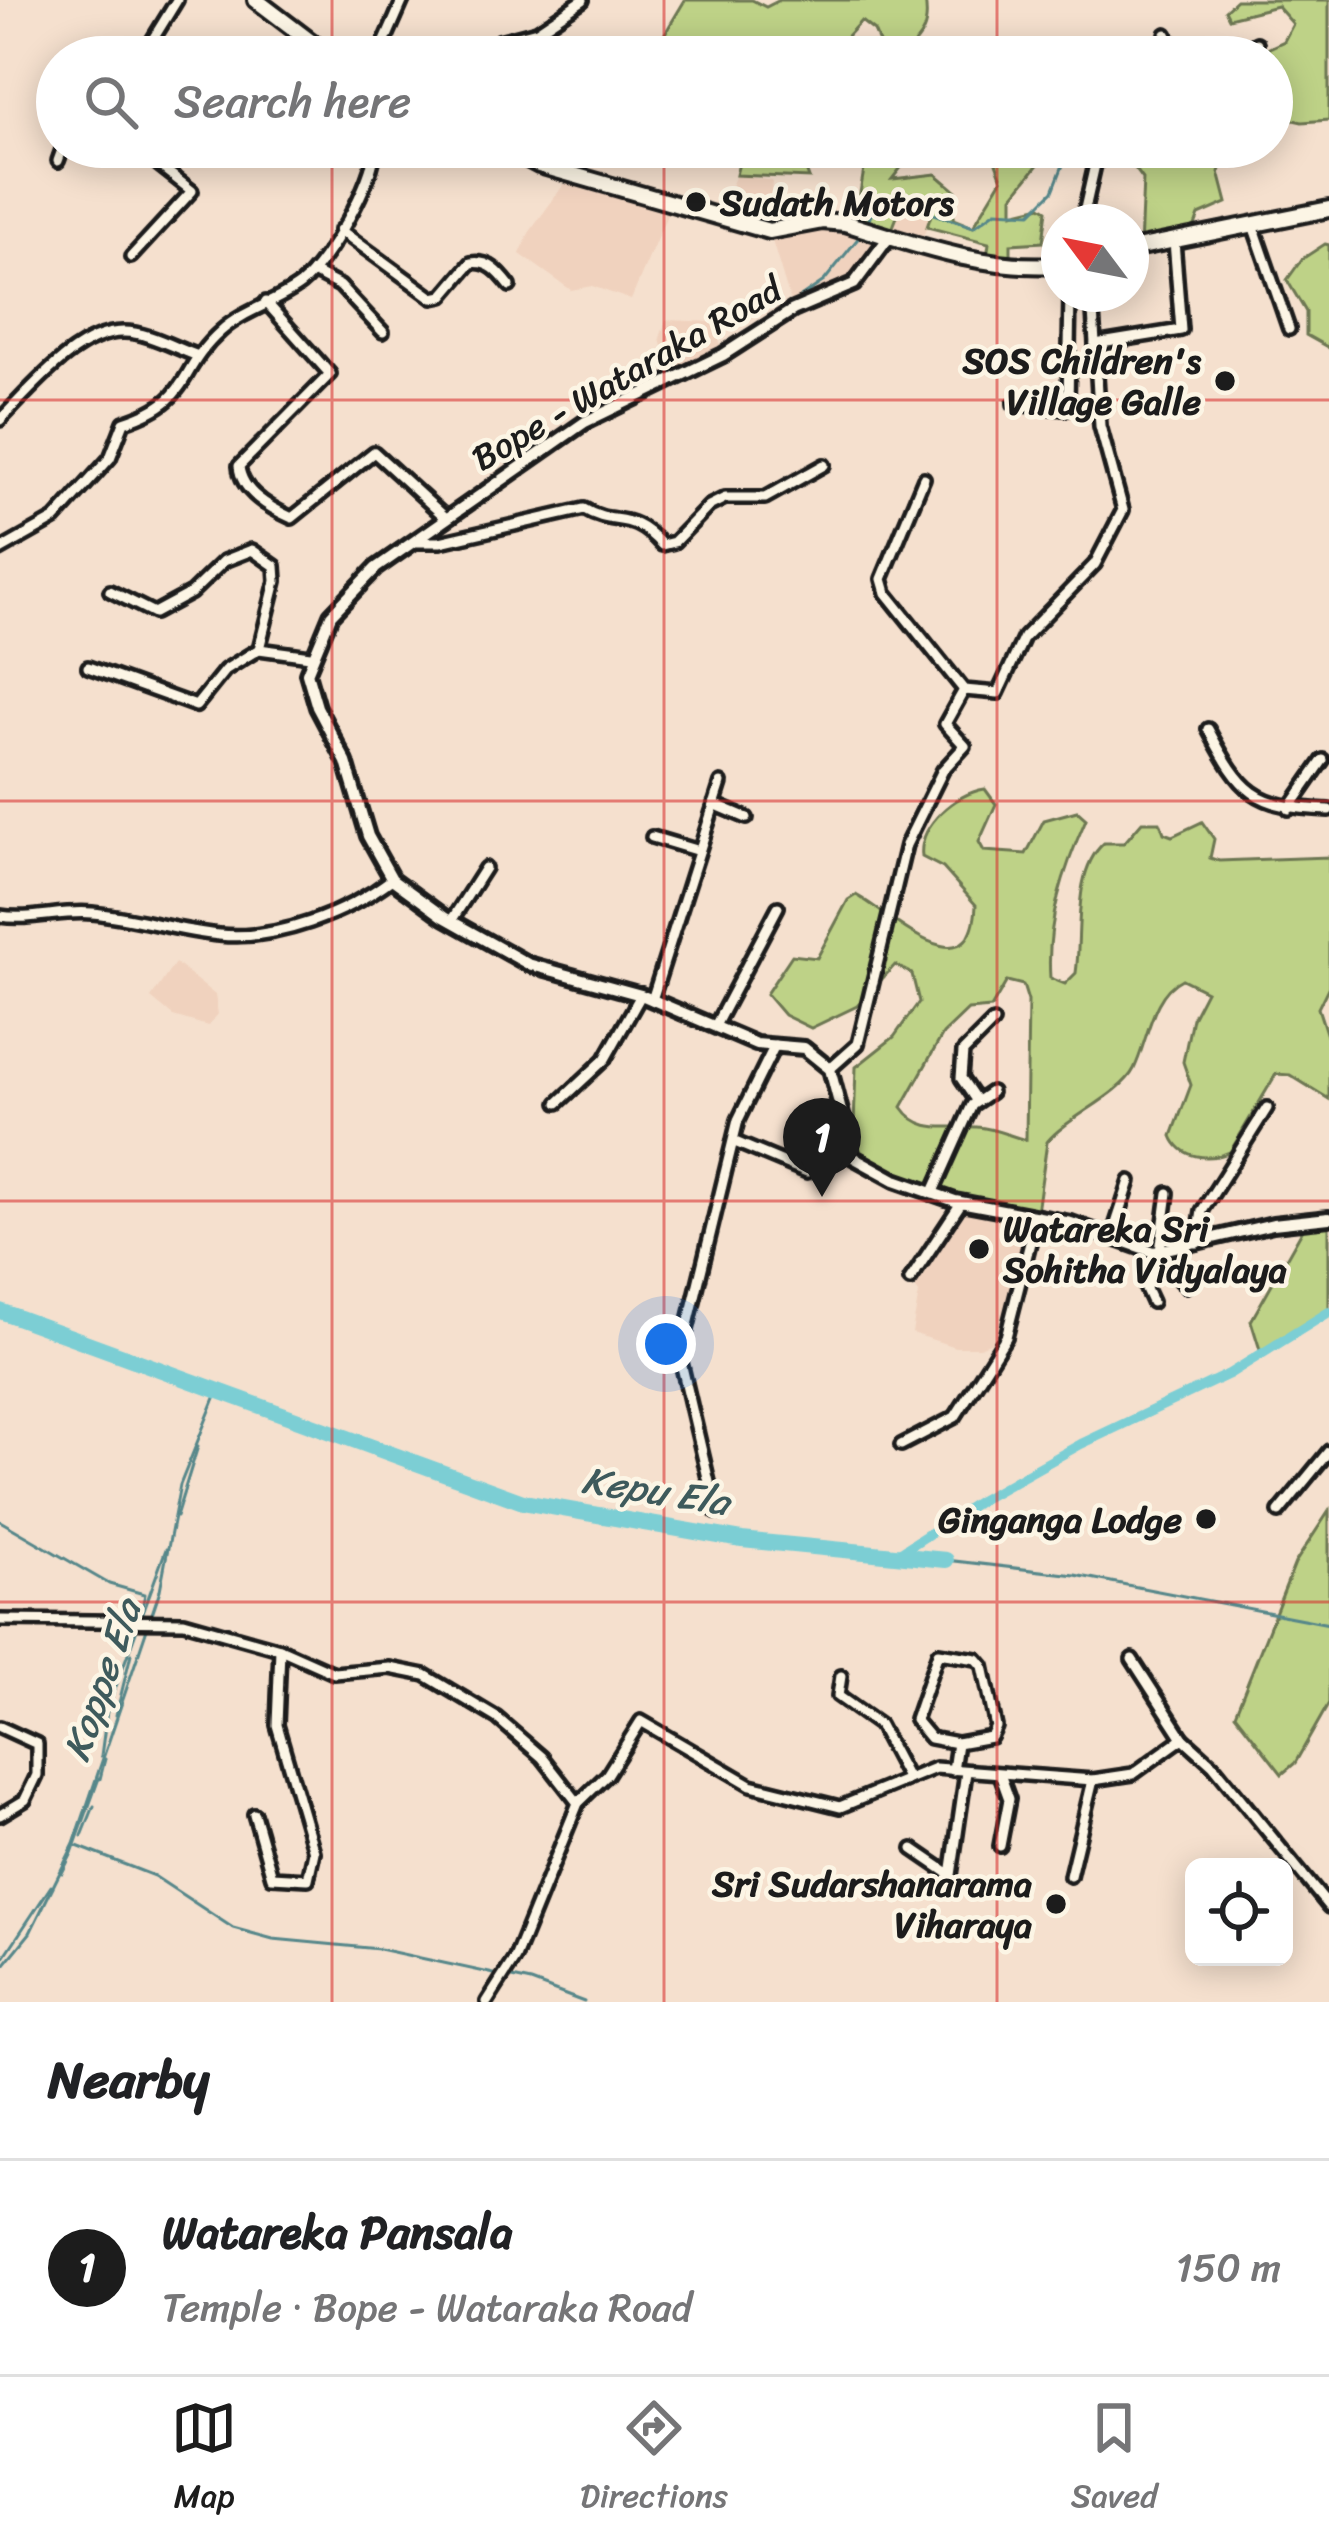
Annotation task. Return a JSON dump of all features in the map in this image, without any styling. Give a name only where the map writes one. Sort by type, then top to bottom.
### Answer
[{"type":"main road","points":[[256,0],[303,36]]},
{"type":"main road","points":[[548,168],[769,231],[822,221],[1011,268],[1041,266]]},
{"type":"main road","points":[[1149,246],[1329,209]]},
{"type":"street","points":[[155,36],[177,0]]},
{"type":"street","points":[[387,36],[403,0]]},
{"type":"street","points":[[518,36],[536,31],[583,0]]},
{"type":"street","points":[[131,257],[192,191],[163,168]]},
{"type":"street","points":[[0,550],[56,519],[110,458],[124,422],[172,401],[198,356],[224,328],[297,287],[314,272],[372,168]]},
{"type":"street","points":[[1086,204],[1094,168]]},
{"type":"street","points":[[1253,226],[1289,329]]},
{"type":"street","points":[[340,230],[434,298],[442,296],[471,263],[482,261],[510,286]]},
{"type":"street","name":"Bope - Wataraka Road","points":[[310,656],[350,590],[445,517],[585,422],[723,355],[793,310],[854,284],[889,236]]},
{"type":"street","points":[[1095,344],[1181,330],[1174,241]]},
{"type":"street","points":[[314,272],[340,286],[383,332]]},
{"type":"street","points":[[262,305],[330,374],[239,466],[238,476],[251,492],[292,518],[374,452],[445,517]]},
{"type":"street","points":[[1014,404],[1065,409],[1070,312]]},
{"type":"street","points":[[924,478],[882,579],[886,593],[964,690],[998,693],[1030,629],[1095,564],[1120,521],[1122,502],[1100,425],[1093,312]]},
{"type":"street","points":[[0,420],[88,342],[107,333],[129,332],[198,356]]},
{"type":"street","points":[[414,542],[440,542],[584,508],[595,516],[627,517],[662,544],[674,542],[709,506],[724,498],[765,498],[824,465]]},
{"type":"street","points":[[110,591],[154,613],[191,593],[224,561],[252,550],[275,566],[276,581],[259,649]]},
{"type":"street","points":[[88,667],[196,706],[225,670],[259,649],[310,656],[307,674],[316,707],[331,729],[368,836],[392,879],[451,921],[528,964],[646,997],[757,1044],[804,1048],[830,1069],[853,1157],[932,1194],[1157,1251],[1273,1224],[1329,1218]]},
{"type":"street","points":[[830,1069],[858,1044],[906,845],[943,770],[965,746],[945,724],[964,690]]},
{"type":"street","points":[[1208,729],[1236,781],[1289,809],[1329,810]]},
{"type":"street","points":[[1289,809],[1323,760]]},
{"type":"street","points":[[558,1103],[605,1059],[646,997],[721,783]]},
{"type":"street","points":[[714,804],[747,818]]},
{"type":"street","points":[[652,837],[699,851]]},
{"type":"street","points":[[451,921],[485,868]]},
{"type":"street","points":[[0,916],[89,913],[223,936],[261,933],[313,920],[370,896],[392,879]]},
{"type":"street","points":[[715,1026],[778,907]]},
{"type":"street","points":[[976,1100],[961,1078],[963,1052],[993,1022]]},
{"type":"street","points":[[716,1512],[680,1358],[738,1120],[775,1045]]},
{"type":"street","points":[[932,1194],[976,1100],[991,1091]]},
{"type":"street","points":[[1197,1243],[1202,1211],[1267,1108]]},
{"type":"street","points":[[735,1142],[807,1172]]},
{"type":"street","points":[[1112,1236],[1130,1181]]},
{"type":"street","points":[[1153,1301],[1145,1289],[1168,1193]]},
{"type":"street","points":[[910,1280],[961,1203]]},
{"type":"street","points":[[901,1445],[955,1418],[1006,1337],[1036,1219]]},
{"type":"street","points":[[1157,1251],[1186,1286]]},
{"type":"street","points":[[1279,1512],[1329,1451]]},
{"type":"street","points":[[0,1620],[208,1626],[280,1649],[334,1673],[390,1668],[425,1675],[496,1718],[542,1757],[578,1803]]},
{"type":"street","points":[[254,1814],[272,1876],[308,1879],[314,1852],[277,1725],[280,1649]]},
{"type":"street","points":[[938,1653],[977,1659],[996,1727],[991,1737],[957,1743],[930,1738],[915,1720],[938,1653]]},
{"type":"street","points":[[1132,1659],[1183,1738],[1214,1765],[1329,1907]]},
{"type":"street","points":[[841,1676],[838,1696],[879,1725],[907,1778]]},
{"type":"street","points":[[487,2002],[515,1958],[578,1803],[608,1775],[641,1721],[751,1785],[840,1807],[935,1768],[1093,1780],[1133,1774],[1183,1738]]},
{"type":"street","points":[[0,1727],[37,1744],[40,1755],[25,1800],[0,1815]]},
{"type":"street","points":[[953,1770],[957,1743]]},
{"type":"street","points":[[913,1849],[952,1875],[966,1772]]},
{"type":"street","points":[[1000,1774],[1009,1799],[1000,1846]]},
{"type":"street","points":[[1070,1876],[1093,1780]]},
{"type":"shaded area","points":[[572,173],[672,203],[631,300],[592,286],[571,290],[520,254],[529,233]]},
{"type":"shaded area","points":[[736,175],[772,181],[769,230],[845,223],[901,204],[932,216],[918,247],[889,237],[862,276],[793,310],[769,231],[717,216]]},
{"type":"shaded area","points":[[666,320],[715,322],[723,355],[672,380],[660,338]]},
{"type":"shaded area","points":[[175,963],[215,995],[218,1014],[208,1026],[173,1016],[151,998]]},
{"type":"shaded area","name":"Watareka Sri Sohitha Vidyalaya","points":[[961,1203],[1036,1219],[1006,1337],[979,1347],[955,1347],[912,1333],[919,1293],[910,1280]]},
{"type":"green space","points":[[685,0],[752,0],[766,7],[780,0],[925,0],[921,36],[876,36],[861,21],[847,36],[664,36]]},
{"type":"green space","points":[[1236,0],[1329,0],[1329,120],[1293,120],[1293,36],[1287,36],[1293,24],[1277,6],[1229,18],[1225,10]]},
{"type":"green space","points":[[738,168],[805,168],[809,178],[736,175]]},
{"type":"green space","points":[[864,168],[901,168],[892,179],[936,174],[956,191],[953,219],[973,227],[1002,179],[998,168],[1035,168],[1013,196],[1013,213],[1041,206],[1041,242],[1011,244],[1011,268],[986,264],[989,243],[927,227],[931,215],[902,204],[889,237],[845,223],[859,199]]},
{"type":"green space","points":[[1135,168],[1220,168],[1227,203],[1199,215],[1191,236],[1149,246],[1149,204],[1142,204],[1143,179]]},
{"type":"green space","points":[[1329,245],[1329,348],[1306,335],[1306,312],[1287,280],[1302,259]]},
{"type":"green space","points":[[985,789],[996,804],[979,842],[984,851],[1026,854],[1044,820],[1077,811],[1086,819],[1064,877],[1051,937],[1050,978],[1065,984],[1076,973],[1080,904],[1094,855],[1104,843],[1124,843],[1142,822],[1160,822],[1164,833],[1172,836],[1202,822],[1214,839],[1210,858],[1219,861],[1329,857],[1329,986],[1318,1008],[1329,1042],[1329,1099],[1290,1075],[1276,1074],[1230,1152],[1205,1157],[1182,1149],[1172,1136],[1191,1085],[1183,1062],[1192,1018],[1206,991],[1182,979],[1163,995],[1127,1079],[1047,1142],[1036,1219],[932,1194],[853,1157],[856,1067],[894,1037],[919,1002],[912,974],[895,965],[857,1006],[811,1028],[784,1015],[766,994],[792,955],[817,958],[848,900],[856,895],[925,940],[944,946],[960,944],[971,932],[976,905],[943,868],[922,857],[922,845],[941,813]],"holes":[[[1007,981],[1023,985],[1028,1001],[1026,1140],[983,1128],[926,1125],[909,1116],[902,1107],[943,1034],[968,1010],[991,1008]]]},
{"type":"green space","points":[[1308,1220],[1329,1220],[1329,1312],[1261,1353],[1251,1321]]},
{"type":"green space","points":[[1329,1511],[1329,1703],[1295,1763],[1282,1774],[1235,1714],[1295,1563]]},
{"type":"waterway","points":[[868,221],[880,197],[974,227],[996,211],[1031,213],[1053,191],[1062,168]]},
{"type":"waterway","points":[[745,335],[824,281],[860,236]]},
{"type":"waterway","name":"Kepu Ela","points":[[0,1311],[523,1502],[742,1540],[946,1560]]},
{"type":"waterway","points":[[895,1556],[979,1501],[1081,1444],[1229,1374],[1329,1312]]},
{"type":"waterway","name":"Koppe Ela","points":[[0,1970],[30,1933],[74,1844],[160,1590],[180,1485],[217,1393]]},
{"type":"waterway","points":[[176,1517],[198,1446]]},
{"type":"waterway","points":[[0,1521],[109,1584],[144,1594]]},
{"type":"waterway","points":[[101,1756],[107,1711],[166,1549]]},
{"type":"waterway","name":"Kepu Ela","points":[[946,1560],[1075,1575],[1329,1624]]},
{"type":"waterway","points":[[140,1616],[145,1594]]},
{"type":"waterway","points":[[116,1715],[131,1654]]},
{"type":"waterway","name":"Koppe Ela","points":[[100,1779],[105,1759]]},
{"type":"waterway","name":"Koppe Ela","points":[[72,1853],[99,1778]]},
{"type":"waterway","points":[[82,1836],[94,1806]]},
{"type":"waterway","points":[[77,1846],[154,1876],[233,1928],[273,1939],[379,1949],[531,1982],[584,2002]]},
{"type":"waterway","name":"Koppe Ela","points":[[62,1873],[71,1855]]},
{"type":"waterway","points":[[0,1963],[51,1886]]},
{"type":"place","name":"Sudath Motors","points":[[696,202]]},
{"type":"place","name":"SOS Children's Village Galle","points":[[1225,381]]},
{"type":"place","name":"Watareka Pansala","points":[[822,1197]]},
{"type":"place","name":"Watareka Sri Sohitha Vidyalaya","points":[[979,1249]]},
{"type":"place","name":"Ginganga Lodge","points":[[1206,1519]]},
{"type":"place","name":"Sri Sudarshanarama Viharaya","points":[[1056,1904]]}]
